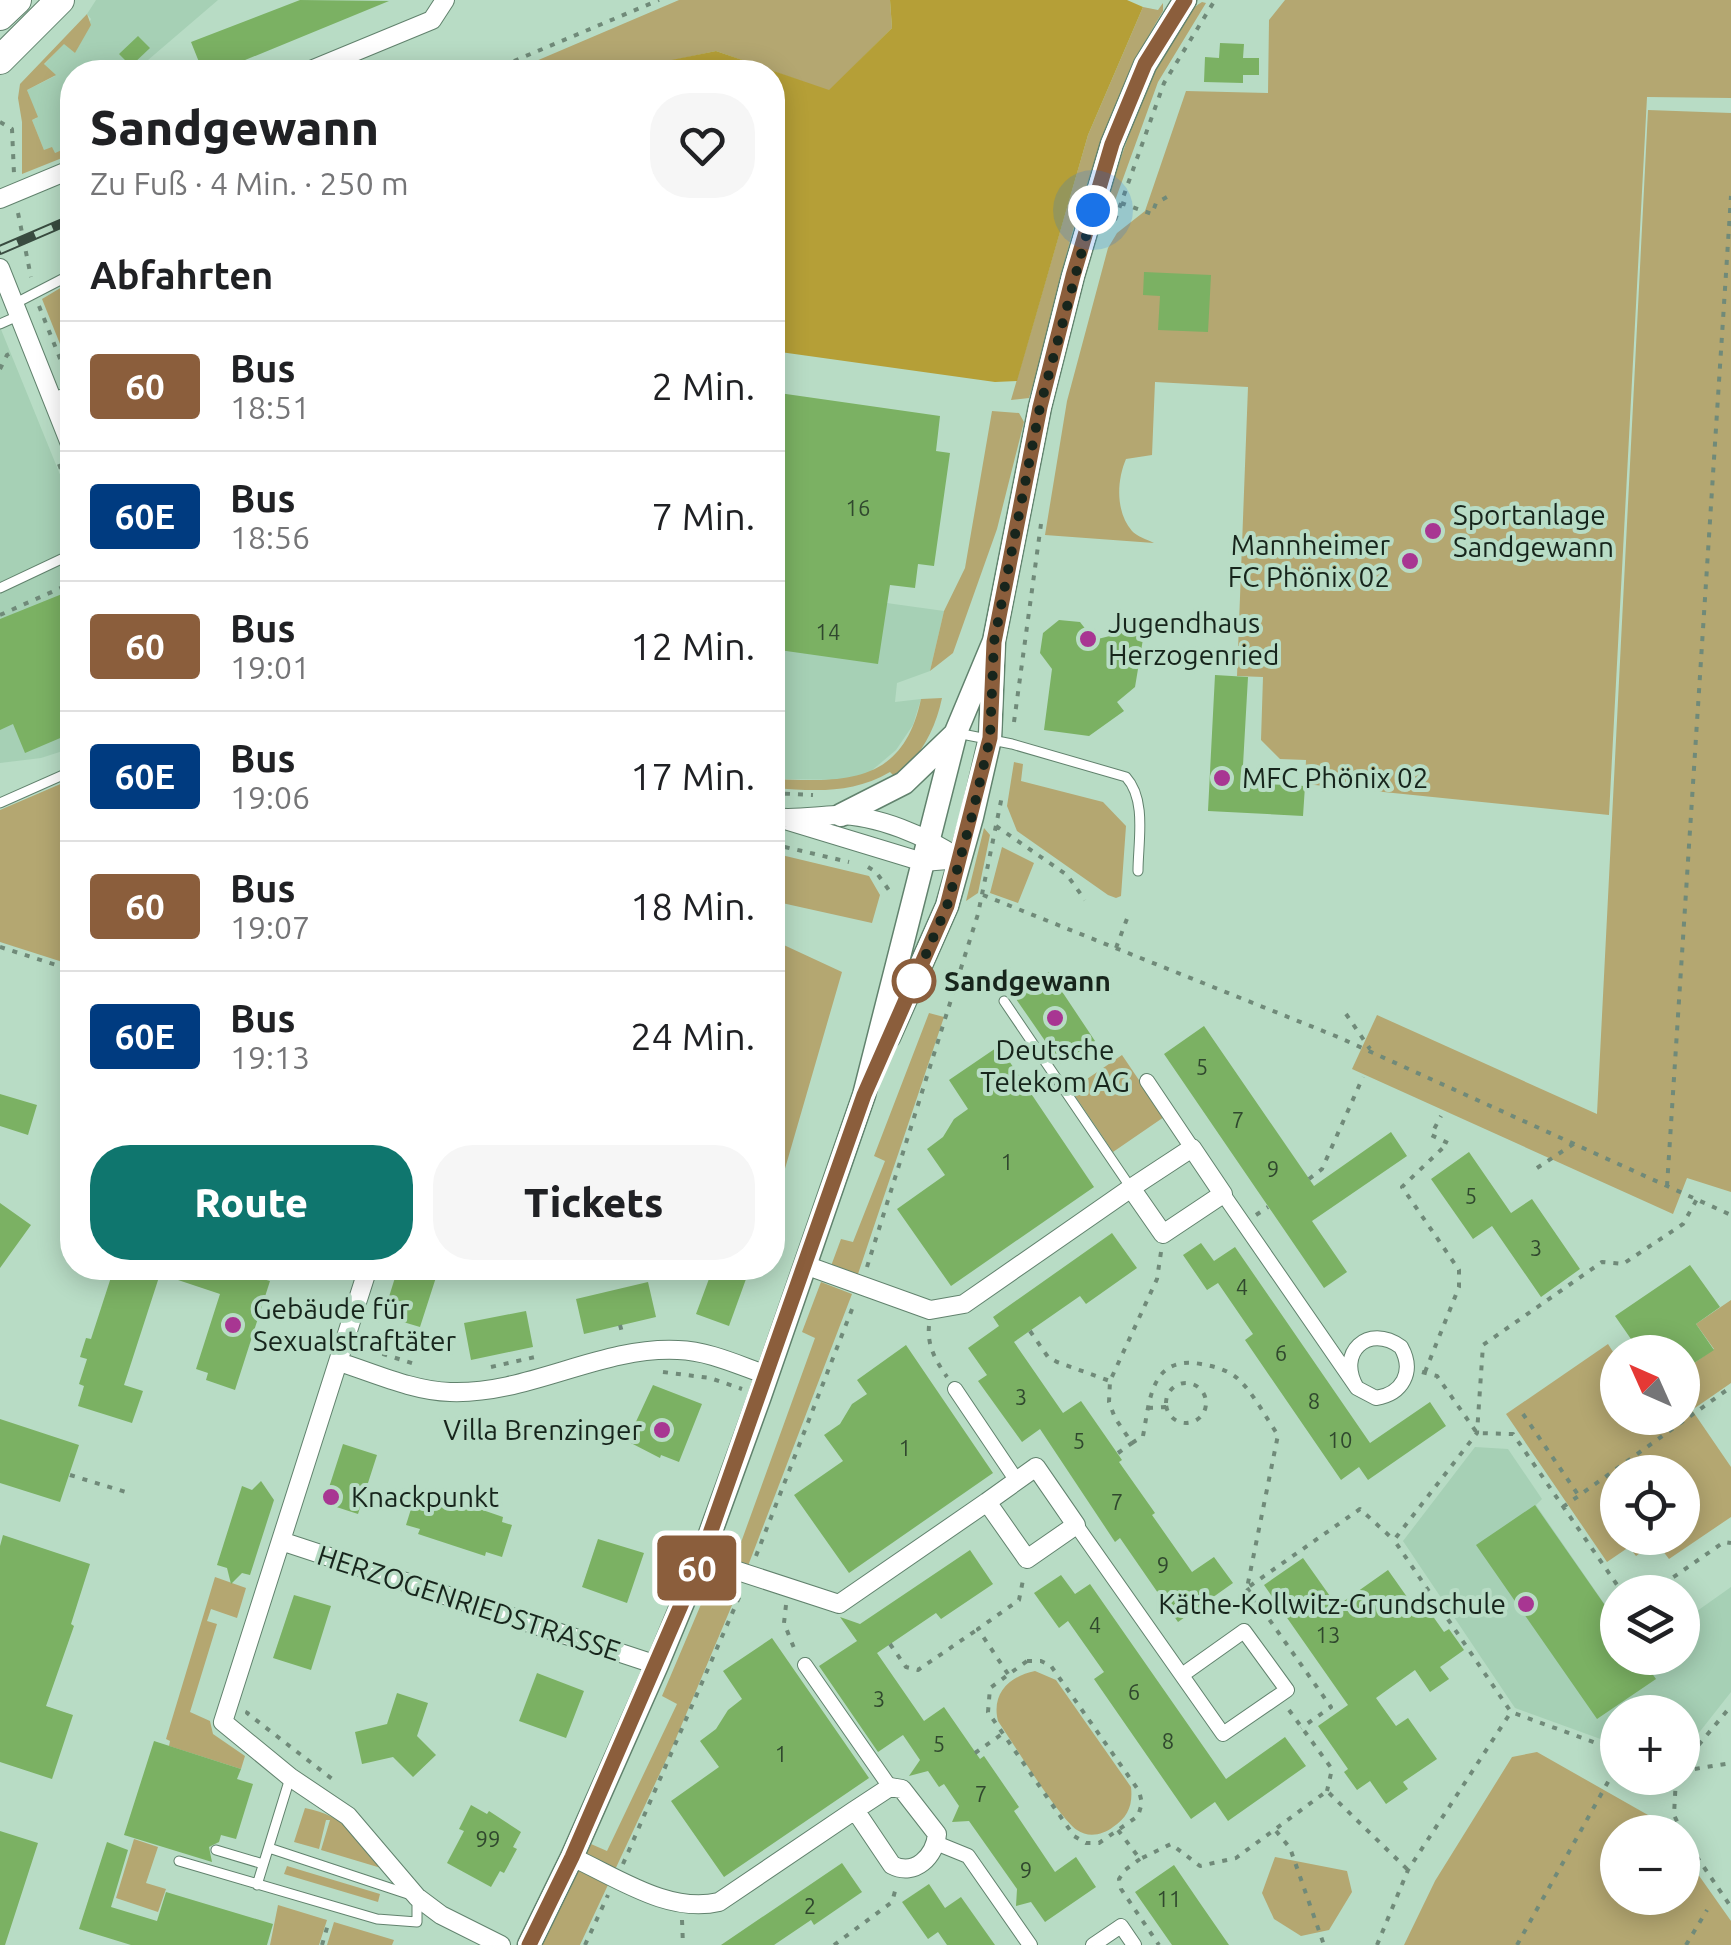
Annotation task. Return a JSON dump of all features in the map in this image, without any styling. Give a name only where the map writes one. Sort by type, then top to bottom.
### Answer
[{"type":"main road","points":[[0,16],[16,0]]},
{"type":"main road","points":[[0,60],[60,0]]},
{"type":"street","points":[[335,60],[432,20],[446,0]]},
{"type":"street","name":"HERZOGENRIEDSTRASSE","points":[[529,1945],[572,1857],[701,1559],[864,1095],[947,906],[990,738],[994,642],[1040,407],[1107,162],[1145,64],[1185,0]]},
{"type":"street","points":[[8,196],[60,174]]},
{"type":"street","points":[[0,268],[60,418]]},
{"type":"street","name":"HERZOGENRIEDSTRASSE","points":[[864,1095],[956,732],[994,642]]},
{"type":"street","points":[[841,815],[904,783],[956,732]]},
{"type":"street","points":[[785,818],[841,815],[929,838],[960,859]]},
{"type":"street","points":[[785,821],[923,862],[960,859]]},
{"type":"street","points":[[1147,1081],[1356,1388],[1376,1398],[1396,1392],[1408,1368],[1401,1347],[1382,1338],[1358,1346],[1349,1364],[1356,1388]]},
{"type":"street","points":[[805,1265],[930,1310],[964,1304],[1192,1148]]},
{"type":"street","points":[[1131,1188],[1163,1234],[1223,1194]]},
{"type":"street","name":"HERZOGENRIEDSTRASSE","points":[[364,1280],[224,1722],[290,1777],[348,1816],[417,1897],[441,1915],[501,1945]]},
{"type":"street","points":[[338,1362],[448,1392],[479,1391],[642,1352],[678,1350],[713,1355],[767,1375]]},
{"type":"street","points":[[955,1389],[1017,1481]]},
{"type":"street","points":[[701,1559],[839,1604],[1036,1468],[1223,1734],[1287,1690],[1244,1631],[1182,1675]]},
{"type":"street","points":[[986,1502],[1027,1559],[1076,1525]]},
{"type":"street","name":"HERZOGENRIEDSTRASSE","points":[[281,1540],[657,1665]]},
{"type":"street","points":[[804,1665],[890,1787]]},
{"type":"street","points":[[572,1857],[680,1904],[720,1902],[855,1810],[890,1787],[902,1789],[910,1796],[937,1834],[930,1856],[914,1868],[901,1870],[892,1865],[855,1810]]},
{"type":"street","points":[[936,1843],[968,1856],[1030,1945]]},
{"type":"street","points":[[1093,1945],[1121,1926],[1134,1945]]},
{"type":"lane","points":[[0,324],[60,282]]},
{"type":"lane","points":[[52,398],[60,395]]},
{"type":"lane","points":[[0,588],[60,560]]},
{"type":"lane","points":[[956,732],[990,738],[1126,778],[1139,801],[1138,871]]},
{"type":"lane","points":[[0,802],[60,776]]},
{"type":"lane","points":[[1004,1001],[1131,1188]]},
{"type":"lane","points":[[257,1885],[290,1777]]},
{"type":"lane","points":[[179,1860],[376,1919],[417,1922],[417,1897],[269,1848]]},
{"type":"lane","points":[[216,1850],[263,1864]]},
{"type":"path","points":[[523,60],[658,0]]},
{"type":"path","points":[[1108,231],[1164,84],[1214,0]]},
{"type":"path","points":[[0,122],[12,129],[8,196]]},
{"type":"path","points":[[1668,1186],[1731,196]]},
{"type":"path","points":[[1121,203],[1152,214],[1156,203],[1167,198]]},
{"type":"path","points":[[0,369],[13,352]]},
{"type":"path","points":[[1014,724],[1044,507]]},
{"type":"path","points":[[0,615],[60,588]]},
{"type":"path","points":[[585,1945],[749,1575],[861,1284],[983,896],[1002,793]]},
{"type":"path","points":[[785,794],[822,795]]},
{"type":"path","points":[[996,826],[1067,875],[1085,900]]},
{"type":"path","points":[[785,847],[850,862]]},
{"type":"path","points":[[866,866],[890,893]]},
{"type":"path","points":[[882,880],[886,866]]},
{"type":"path","points":[[983,896],[1373,1053],[1731,1215]]},
{"type":"path","points":[[1116,948],[1128,916]]},
{"type":"path","points":[[0,947],[60,966]]},
{"type":"path","points":[[1346,1014],[1373,1053]]},
{"type":"path","points":[[1309,1178],[1322,1169],[1363,1077]]},
{"type":"path","points":[[1425,1372],[1459,1287],[1459,1270],[1402,1186],[1448,1143],[1431,1135],[1441,1116]]},
{"type":"path","points":[[1537,1168],[1575,1143]]},
{"type":"path","points":[[1394,1540],[1477,1433],[1483,1346],[1602,1262],[1623,1264],[1683,1224],[1696,1199]]},
{"type":"path","points":[[1132,1443],[1109,1402],[1110,1381],[1157,1280],[1163,1234]]},
{"type":"path","points":[[930,1310],[928,1338],[936,1362]]},
{"type":"path","points":[[620,1325],[623,1336]]},
{"type":"path","points":[[1030,1330],[1048,1357],[1110,1381]]},
{"type":"path","points":[[1118,1454],[1143,1436],[1159,1374],[1180,1362],[1203,1364],[1238,1378],[1278,1435],[1248,1588],[1331,1707],[1302,1728]]},
{"type":"path","points":[[1408,1368],[1437,1376],[1477,1433]]},
{"type":"path","points":[[1182,1382],[1198,1385],[1207,1398],[1204,1414],[1191,1423],[1175,1420],[1166,1407],[1169,1391],[1182,1382]]},
{"type":"path","points":[[1563,1507],[1731,1387]]},
{"type":"path","points":[[1148,1408],[1166,1407]]},
{"type":"path","points":[[1523,1414],[1579,1496]]},
{"type":"path","points":[[1477,1433],[1512,1434],[1610,1575]]},
{"type":"path","points":[[70,1474],[129,1493]]},
{"type":"path","points":[[1248,1588],[1360,1509],[1394,1540],[1512,1712],[1600,1744]]},
{"type":"path","points":[[1676,1575],[1724,1542],[1731,1543]]},
{"type":"path","points":[[890,1644],[906,1667],[918,1670],[1020,1600],[1027,1559]]},
{"type":"path","points":[[787,1588],[784,1623],[794,1650]]},
{"type":"path","points":[[978,1629],[1008,1674]]},
{"type":"path","points":[[1027,1661],[1051,1666],[1139,1791],[1142,1804],[1138,1816],[1099,1843],[1074,1836],[988,1712],[990,1688],[1008,1674],[1027,1661]]},
{"type":"path","points":[[253,1695],[248,1714],[337,1783]]},
{"type":"path","points":[[1158,1945],[1121,1888],[1119,1879],[1125,1870],[1171,1844],[1200,1866],[1236,1858],[1327,1791],[1332,1768],[1279,1696]]},
{"type":"path","points":[[1700,1745],[1731,1706]]},
{"type":"path","points":[[1377,1945],[1408,1870],[1512,1712]]},
{"type":"path","points":[[976,1753],[1002,1734]]},
{"type":"path","points":[[1700,1768],[1731,1763]]},
{"type":"path","points":[[1327,1791],[1408,1870]]},
{"type":"path","points":[[1517,1945],[1601,1795]]},
{"type":"path","points":[[1118,1830],[1140,1860]]},
{"type":"path","points":[[1275,1830],[1290,1848],[1324,1945]]},
{"type":"path","points":[[1700,1860],[1731,1906]]},
{"type":"path","points":[[834,1945],[892,1902],[901,1870]]},
{"type":"path","points":[[322,1945],[334,1907]]},
{"type":"path","points":[[1686,1945],[1707,1910]]},
{"type":"shaded area","points":[[96,0],[218,0],[148,60],[60,60],[60,152],[54,153],[44,150],[32,120],[37,118],[27,90],[55,76],[44,65],[64,43],[75,53],[91,19],[87,14]]},
{"type":"shaded area","points":[[679,0],[890,0],[892,28],[829,91],[785,75],[785,60],[741,60],[716,51],[674,60],[538,60]]},
{"type":"shaded area","points":[[890,0],[1127,0],[1143,7],[1088,135],[1017,381],[995,382],[785,353],[785,75],[829,90],[892,28]]},
{"type":"shaded area","name":"Sportanlage Sandgewann","points":[[1285,0],[1731,0],[1731,98],[1647,97],[1609,815],[1305,784],[1306,760],[1280,759],[1261,740],[1263,677],[1237,676],[1248,387],[1155,382],[1152,455],[1126,459],[1119,495],[1126,523],[1139,536],[1154,543],[1045,535],[1067,401],[1108,248],[1117,233],[1145,211],[1186,91],[1268,93],[1269,20]]},
{"type":"shaded area","points":[[1202,2],[1206,3],[1158,82],[1112,209],[1101,220],[1128,136],[1156,69],[1186,16]]},
{"type":"shaded area","points":[[1163,3],[1163,11],[1129,74],[1090,174],[1029,398],[1011,400],[1088,135],[1143,7],[1158,10]]},
{"type":"shaded area","points":[[87,14],[91,25],[75,53],[64,44],[44,64],[56,75],[27,90],[38,117],[32,120],[44,150],[52,147],[55,153],[60,151],[60,159],[22,174],[20,84]]},
{"type":"shaded area","points":[[716,51],[742,60],[672,60]]},
{"type":"shaded area","points":[[1648,110],[1731,113],[1731,1192],[1687,1178],[1673,1214],[1352,1069],[1377,1015],[1597,1114]]},
{"type":"shaded area","points":[[60,288],[60,344],[42,299]]},
{"type":"shaded area","points":[[0,327],[60,474],[60,752],[0,763]]},
{"type":"shaded area","points":[[992,411],[1019,413],[1024,422],[997,529],[953,653],[930,671],[944,611],[965,568]]},
{"type":"shaded area","points":[[785,589],[944,611],[930,671],[897,683],[895,702],[921,699],[913,725],[896,750],[870,772],[848,780],[785,779]]},
{"type":"shaded area","points":[[942,698],[926,742],[896,778],[890,772],[848,788],[785,789],[785,779],[846,778],[885,763],[912,727],[921,699]]},
{"type":"shaded area","points":[[1014,762],[1023,764],[1021,781],[1103,802],[1126,826],[1121,896],[1108,895],[1017,831],[1007,806]]},
{"type":"shaded area","points":[[60,784],[60,961],[0,942],[0,810]]},
{"type":"shaded area","points":[[984,828],[990,835],[978,893],[966,901]]},
{"type":"shaded area","points":[[1002,847],[1034,863],[1018,903],[990,893]]},
{"type":"shaded area","points":[[785,856],[869,876],[880,895],[872,923],[785,904]]},
{"type":"shaded area","points":[[785,946],[842,972],[785,1169]]},
{"type":"shaded area","points":[[929,1013],[944,1017],[857,1277],[831,1266],[841,1239],[853,1242],[885,1161],[874,1156]]},
{"type":"shaded area","points":[[1122,1055],[1164,1117],[1113,1152],[1071,1090]]},
{"type":"shaded area","points":[[821,1282],[852,1294],[743,1579],[674,1743],[580,1945],[541,1945],[591,1844],[607,1851],[677,1704],[662,1696],[722,1555],[735,1559],[815,1338],[802,1332]]},
{"type":"shaded area","points":[[1731,1300],[1731,1383],[1700,1404],[1700,1359],[1714,1349],[1696,1324]]},
{"type":"shaded area","points":[[1600,1349],[1600,1435],[1700,1435],[1700,1422],[1731,1467],[1731,1517],[1700,1538],[1700,1455],[1600,1455],[1600,1552],[1506,1414]]},
{"type":"shaded area","name":"Käthe-Kollwitz-Grundschule","points":[[1475,1447],[1508,1449],[1542,1499],[1536,1505],[1600,1597],[1600,1675],[1700,1675],[1700,1609],[1731,1587],[1731,1692],[1700,1731],[1700,1695],[1600,1695],[1600,1739],[1515,1708],[1403,1541]]},
{"type":"shaded area","points":[[215,1577],[246,1588],[237,1618],[211,1609],[207,1621],[217,1624],[190,1712],[210,1721],[213,1734],[245,1756],[241,1769],[169,1746],[166,1739]]},
{"type":"shaded area","points":[[1035,1671],[1056,1680],[1131,1787],[1126,1815],[1105,1832],[1086,1834],[1069,1823],[998,1721],[997,1702],[1004,1687]]},
{"type":"shaded area","points":[[1537,1752],[1600,1788],[1600,1795],[1613,1795],[1648,1815],[1600,1815],[1600,1915],[1700,1915],[1700,1877],[1731,1921],[1731,1945],[1404,1945],[1435,1881],[1512,1757]]},
{"type":"shaded area","points":[[305,1808],[350,1829],[381,1868],[321,1850],[330,1820],[326,1820],[319,1849],[294,1842]]},
{"type":"shaded area","points":[[134,1839],[158,1847],[146,1883],[166,1889],[158,1912],[116,1898]]},
{"type":"shaded area","points":[[1275,1857],[1347,1871],[1352,1892],[1329,1930],[1301,1936],[1274,1919],[1262,1893]]},
{"type":"shaded area","points":[[287,1866],[380,1894],[378,1902],[284,1874]]},
{"type":"shaded area","points":[[278,1905],[327,1920],[319,1945],[270,1945]]},
{"type":"shaded area","points":[[334,1922],[394,1940],[392,1945],[327,1945]]},
{"type":"building","points":[[300,0],[389,1],[245,60],[198,60],[191,42]]},
{"type":"building","points":[[138,36],[150,48],[137,60],[125,60],[119,54]]},
{"type":"building","points":[[1220,43],[1244,44],[1243,58],[1259,58],[1259,75],[1243,75],[1243,83],[1204,82],[1205,57],[1219,58]]},
{"type":"building","points":[[1144,272],[1211,275],[1208,332],[1158,330],[1160,296],[1143,295]]},
{"type":"building","points":[[785,394],[940,416],[936,451],[950,453],[934,566],[918,564],[915,588],[890,585],[878,664],[785,651]]},
{"type":"building","points":[[60,595],[60,738],[25,753],[13,724],[0,730],[0,619]]},
{"type":"building","points":[[1059,620],[1080,622],[1094,640],[1145,627],[1135,687],[1117,702],[1124,711],[1089,736],[1044,730],[1052,669],[1040,653],[1043,633]]},
{"type":"building","points":[[1215,675],[1248,677],[1242,783],[1305,786],[1303,816],[1208,811]]},
{"type":"building","name":"Deutsche Telekom AG","points":[[1049,972],[1095,1041],[1061,1064],[1014,996]]},
{"type":"building","points":[[1204,1026],[1314,1186],[1391,1132],[1407,1156],[1312,1221],[1347,1272],[1324,1288],[1164,1054]]},
{"type":"building","points":[[999,1046],[1094,1187],[951,1286],[897,1209],[945,1175],[927,1149],[968,1109],[949,1080]]},
{"type":"building","points":[[0,1094],[37,1105],[28,1135],[0,1126]]},
{"type":"building","points":[[1469,1152],[1511,1213],[1532,1199],[1580,1269],[1541,1297],[1492,1226],[1473,1239],[1431,1179]]},
{"type":"building","points":[[0,1203],[31,1225],[0,1268]]},
{"type":"building","points":[[1112,1233],[1137,1268],[1086,1304],[1080,1296],[1014,1342],[1063,1413],[1081,1401],[1192,1572],[1214,1557],[1233,1583],[1178,1622],[1120,1538],[1115,1542],[1040,1429],[1022,1442],[978,1381],[987,1375],[968,1348],[999,1326],[993,1317]]},
{"type":"building","points":[[1201,1243],[1214,1261],[1235,1247],[1370,1443],[1430,1402],[1446,1426],[1368,1480],[1359,1467],[1341,1480],[1245,1340],[1253,1334],[1218,1283],[1207,1290],[1183,1255]]},
{"type":"building","points":[[1690,1265],[1720,1307],[1696,1324],[1714,1350],[1700,1359],[1700,1335],[1628,1335],[1615,1316]]},
{"type":"building","points":[[110,1280],[158,1280],[124,1385],[143,1391],[132,1423],[78,1406],[84,1386],[79,1384],[87,1359],[80,1357],[86,1338],[91,1339]]},
{"type":"building","points":[[178,1280],[270,1281],[235,1390],[206,1380],[208,1373],[196,1369],[220,1294]]},
{"type":"building","points":[[394,1280],[435,1280],[420,1327],[383,1316]]},
{"type":"building","points":[[709,1280],[746,1280],[729,1326],[696,1314]]},
{"type":"building","points":[[648,1282],[656,1317],[584,1334],[576,1299]]},
{"type":"building","points":[[526,1311],[533,1347],[471,1360],[464,1323]]},
{"type":"building","points":[[906,1345],[993,1473],[849,1573],[794,1495],[843,1461],[824,1435],[840,1424],[852,1404],[867,1394],[857,1380]]},
{"type":"building","name":"Villa Brenzinger","points":[[653,1385],[702,1404],[679,1462],[661,1455],[660,1458],[627,1441]]},
{"type":"building","points":[[0,1419],[79,1445],[60,1502],[0,1483]]},
{"type":"building","points":[[343,1444],[377,1455],[358,1514],[324,1503]]},
{"type":"building","points":[[261,1481],[274,1500],[250,1575],[242,1573],[231,1584],[227,1568],[217,1565],[242,1486],[252,1490]]},
{"type":"building","points":[[427,1491],[503,1517],[502,1522],[512,1525],[502,1557],[486,1552],[485,1556],[418,1534],[420,1529],[406,1525],[416,1493],[426,1495]]},
{"type":"building","points":[[1535,1505],[1600,1598],[1600,1675],[1653,1675],[1656,1679],[1632,1695],[1600,1695],[1597,1719],[1476,1545]]},
{"type":"building","points":[[3,1535],[90,1564],[71,1624],[74,1626],[46,1706],[73,1715],[52,1779],[0,1762]]},
{"type":"building","points":[[598,1539],[644,1553],[627,1603],[582,1587]]},
{"type":"building","points":[[970,1550],[993,1584],[941,1619],[936,1613],[877,1653],[924,1721],[944,1707],[980,1759],[984,1756],[1019,1807],[1014,1811],[1055,1872],[1076,1857],[1096,1887],[1045,1922],[1031,1902],[1016,1906],[1017,1889],[969,1821],[952,1822],[959,1806],[944,1784],[939,1787],[928,1771],[909,1776],[920,1760],[903,1735],[878,1752],[819,1666],[857,1641],[840,1617],[860,1624]]},
{"type":"building","points":[[1303,1558],[1337,1606],[1388,1570],[1412,1604],[1420,1598],[1444,1632],[1449,1629],[1464,1650],[1440,1667],[1449,1679],[1430,1692],[1415,1670],[1376,1698],[1396,1726],[1408,1718],[1437,1759],[1403,1782],[1408,1789],[1386,1804],[1370,1781],[1357,1790],[1344,1772],[1348,1769],[1318,1726],[1348,1705],[1264,1585]]},
{"type":"building","points":[[1061,1575],[1075,1594],[1090,1584],[1226,1779],[1285,1737],[1306,1766],[1228,1821],[1215,1802],[1191,1819],[1094,1679],[1104,1672],[1068,1621],[1059,1628],[1034,1593]]},
{"type":"building","points":[[294,1595],[331,1606],[311,1670],[273,1658]]},
{"type":"building","points":[[772,1638],[869,1778],[724,1877],[671,1801],[719,1767],[700,1741],[742,1699],[723,1671]]},
{"type":"building","points":[[537,1673],[584,1691],[566,1738],[519,1721]]},
{"type":"building","points":[[397,1693],[428,1703],[417,1736],[436,1755],[413,1777],[393,1757],[362,1764],[355,1732],[387,1724]]},
{"type":"building","points":[[154,1741],[241,1769],[237,1779],[253,1784],[236,1839],[221,1835],[219,1842],[209,1847],[212,1862],[124,1835]]},
{"type":"building","points":[[471,1805],[487,1814],[489,1811],[521,1832],[504,1873],[500,1871],[491,1887],[447,1863],[464,1831],[459,1829]]},
{"type":"building","points":[[0,1831],[38,1843],[5,1945],[0,1945]]},
{"type":"building","points":[[107,1842],[128,1850],[111,1907],[157,1921],[166,1892],[273,1924],[267,1945],[131,1945],[79,1929]]},
{"type":"building","points":[[842,1863],[862,1892],[814,1925],[811,1920],[774,1945],[721,1945]]},
{"type":"building","points":[[1174,1865],[1229,1945],[1172,1945],[1135,1892]]},
{"type":"building","points":[[929,1884],[945,1908],[961,1897],[995,1945],[947,1945],[938,1932],[928,1939],[902,1902]]},
{"type":"railway","points":[[0,250],[60,224]]},
{"type":"bus line","name":"60","points":[[529,1945],[572,1857],[701,1559],[864,1095],[947,906],[990,738],[994,642],[1040,407],[1073,276],[1112,144],[1145,64],[1185,0]]},
{"type":"place","name":"Sportanlage Sandgewann","points":[[1433,531]]},
{"type":"place","name":"Mannheimer FC Phönix 02","points":[[1410,561]]},
{"type":"place","name":"Jugendhaus Herzogenried","points":[[1088,639]]},
{"type":"place","name":"MFC Phönix 02","points":[[1222,778]]},
{"type":"place","name":"Sandgewann","points":[[914,981]]},
{"type":"place","name":"Deutsche Telekom AG","points":[[1055,1018]]},
{"type":"place","name":"Gebäude für Sexualstraftäter","points":[[233,1325]]},
{"type":"place","name":"Villa Brenzinger","points":[[662,1430]]},
{"type":"place","name":"Knackpunkt","points":[[331,1497]]},
{"type":"place","name":"Käthe-Kollwitz-Grundschule","points":[[1526,1604]]},
{"type":"route","points":[[914,981],[913,984],[947,906],[972,816],[990,738],[994,642],[1040,407],[1093,210]]}]
